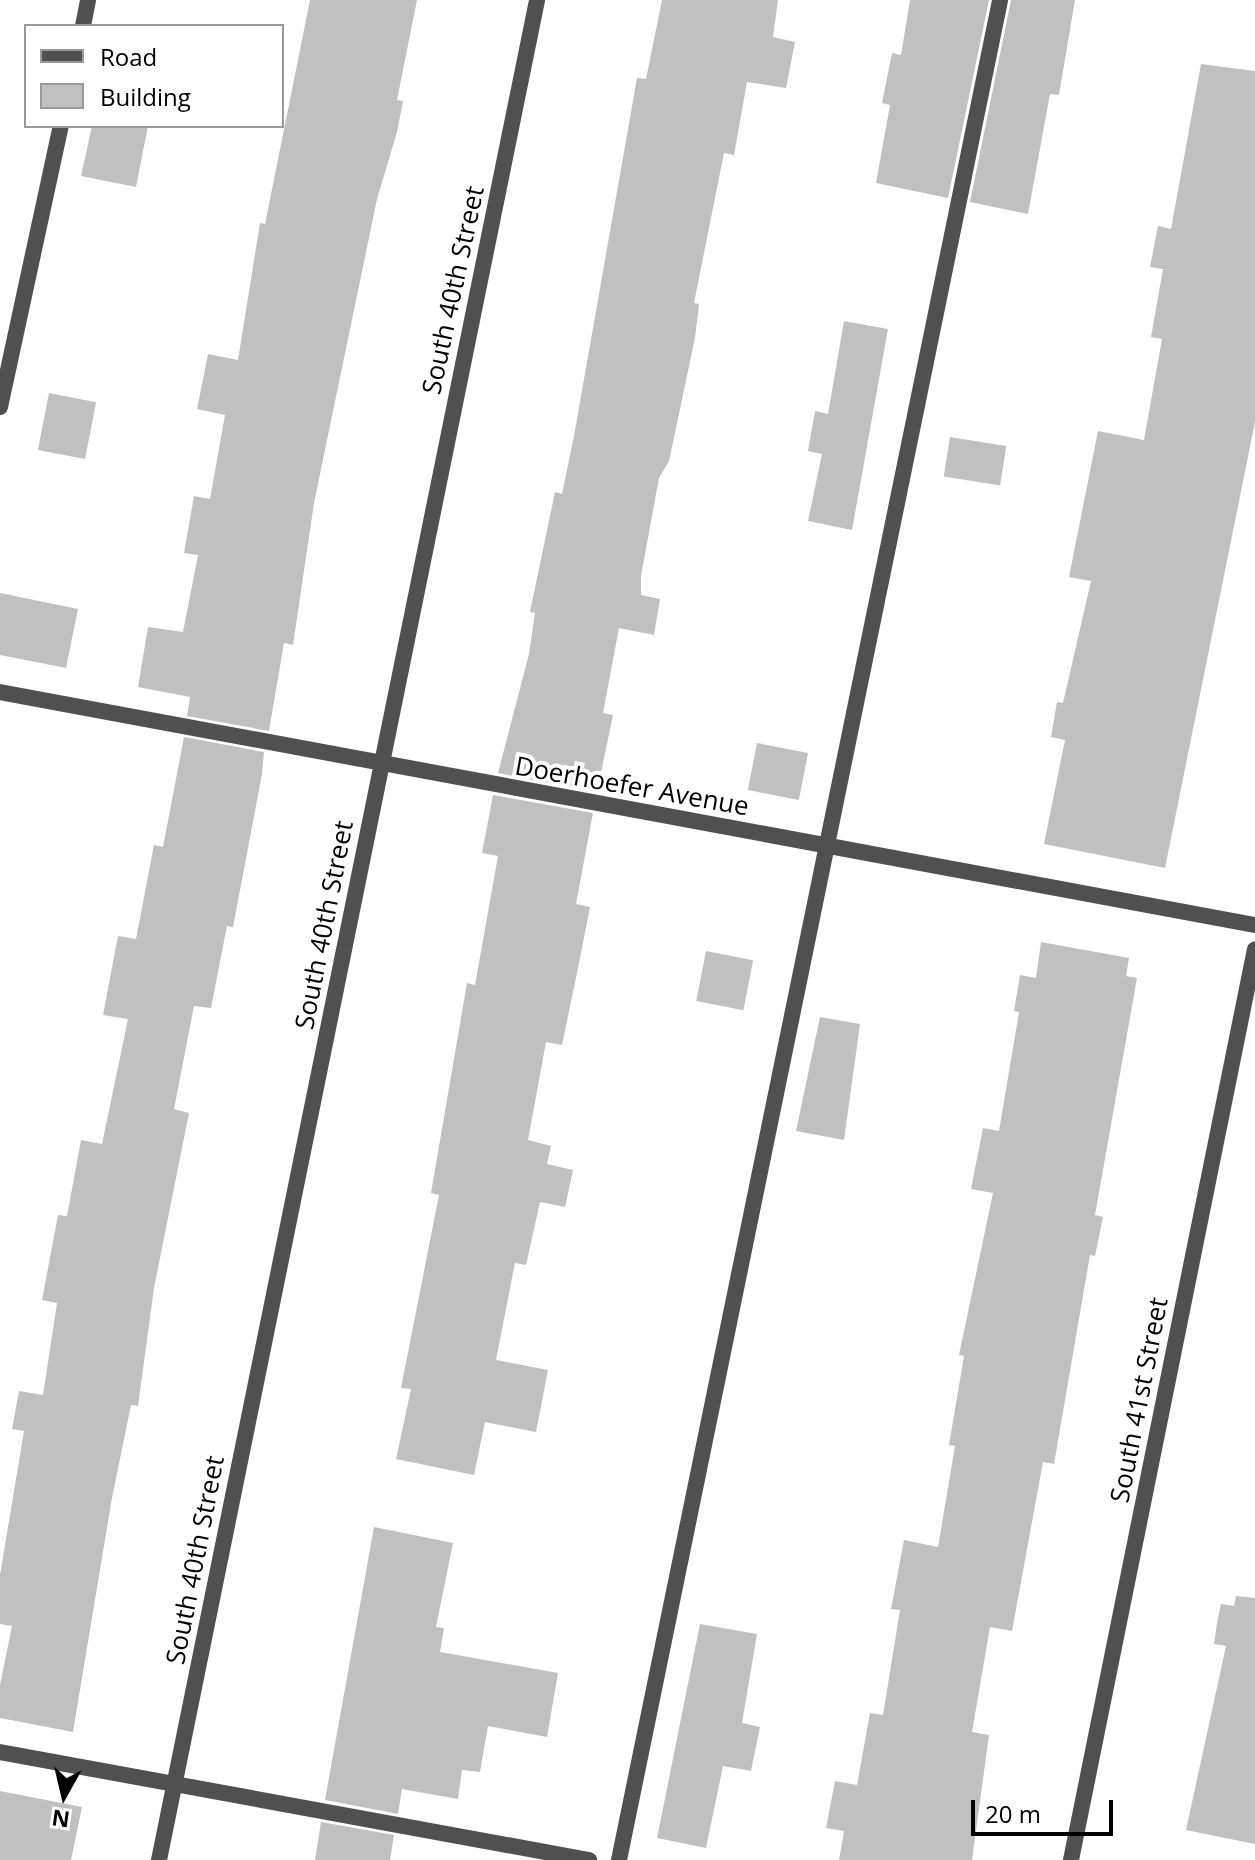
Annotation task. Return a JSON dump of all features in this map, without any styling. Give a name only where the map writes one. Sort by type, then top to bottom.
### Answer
[{"type":"street","points":[[83,24],[88,0]]},
{"type":"street","name":"South 40th Street","points":[[159,1860],[537,0]]},
{"type":"street","points":[[619,1860],[830,847],[1000,0]]},
{"type":"street","points":[[0,407],[61,128]]},
{"type":"street","name":"Doerhoefer Avenue","points":[[0,692],[1255,925]]},
{"type":"street","name":"South 41st Street","points":[[1071,1860],[1255,949]]},
{"type":"street","points":[[0,1752],[589,1860]]},
{"type":"building","points":[[310,0],[417,0],[397,100],[403,101],[397,132],[377,199],[314,503],[293,645],[284,643],[269,731],[187,716],[190,697],[138,687],[148,627],[183,632],[198,555],[184,553],[194,496],[210,499],[225,415],[197,409],[208,354],[238,360],[260,223],[265,224]]},
{"type":"building","points":[[662,0],[778,0],[773,37],[795,42],[786,88],[747,82],[734,155],[724,153],[694,303],[699,304],[695,338],[669,461],[659,478],[641,576],[641,595],[660,599],[654,635],[619,628],[603,713],[613,715],[597,792],[498,773],[529,654],[535,613],[530,612],[555,492],[562,494],[574,436],[637,78],[646,79]]},
{"type":"building","points":[[910,0],[989,0],[948,198],[876,183],[890,105],[882,103],[892,53],[901,55]]},
{"type":"building","points":[[1011,0],[1075,0],[1059,95],[1050,94],[1028,214],[970,202]]},
{"type":"building","points":[[1201,64],[1255,71],[1255,422],[1165,868],[1044,844],[1065,740],[1051,737],[1057,702],[1063,703],[1091,581],[1069,577],[1098,431],[1144,440],[1162,339],[1151,337],[1163,269],[1150,267],[1158,226],[1171,229]]},
{"type":"building","points":[[92,128],[148,128],[136,187],[81,176]]},
{"type":"building","points":[[844,321],[888,329],[852,530],[808,521],[822,454],[808,451],[815,411],[828,414]]},
{"type":"building","points":[[49,393],[96,402],[85,459],[38,450]]},
{"type":"building","points":[[950,437],[1006,446],[1000,485],[944,477]]},
{"type":"building","points":[[0,593],[78,609],[66,668],[0,655]]},
{"type":"building","points":[[184,737],[264,752],[262,774],[233,927],[227,926],[211,1008],[194,1006],[174,1109],[189,1113],[154,1288],[138,1406],[131,1405],[112,1498],[73,1732],[0,1718],[0,1685],[12,1626],[0,1624],[0,1575],[24,1431],[12,1429],[19,1391],[43,1395],[57,1303],[42,1300],[58,1215],[67,1216],[81,1140],[102,1144],[128,1019],[103,1015],[118,936],[136,939],[154,845],[163,847]]},
{"type":"building","points":[[757,743],[808,753],[799,800],[748,790]]},
{"type":"building","points":[[493,795],[593,813],[576,904],[590,907],[578,968],[562,1045],[546,1042],[528,1140],[551,1146],[547,1164],[573,1170],[565,1207],[540,1202],[526,1265],[515,1263],[496,1360],[548,1370],[536,1432],[485,1422],[474,1475],[396,1459],[411,1389],[401,1388],[439,1195],[431,1193],[467,983],[475,985],[498,856],[482,853]]},
{"type":"building","points":[[1041,942],[1129,958],[1126,976],[1137,978],[1095,1215],[1103,1217],[1095,1256],[1090,1255],[1054,1464],[1043,1462],[1012,1631],[990,1627],[972,1732],[989,1735],[972,1860],[839,1860],[844,1831],[826,1828],[835,1781],[857,1785],[870,1713],[883,1715],[900,1610],[891,1609],[904,1540],[938,1547],[955,1446],[949,1445],[964,1356],[959,1355],[993,1193],[971,1189],[983,1128],[999,1131],[1019,1012],[1014,1011],[1020,975],[1036,978]]},
{"type":"building","points":[[706,951],[753,960],[743,1010],[696,1001]]},
{"type":"building","points":[[820,1017],[860,1024],[844,1140],[796,1131]]},
{"type":"building","points":[[374,1527],[453,1543],[436,1627],[444,1628],[440,1652],[558,1673],[547,1737],[488,1726],[480,1772],[462,1770],[458,1799],[402,1789],[398,1814],[325,1800]]},
{"type":"building","points":[[1236,1596],[1255,1598],[1255,1844],[1186,1830],[1226,1646],[1214,1644],[1221,1604],[1234,1606]]},
{"type":"building","points":[[700,1624],[757,1634],[742,1723],[760,1727],[751,1771],[723,1766],[706,1848],[657,1838]]},
{"type":"building","points":[[0,1791],[82,1807],[71,1860],[0,1860]]},
{"type":"building","points":[[321,1822],[394,1835],[390,1860],[315,1860]]}]
